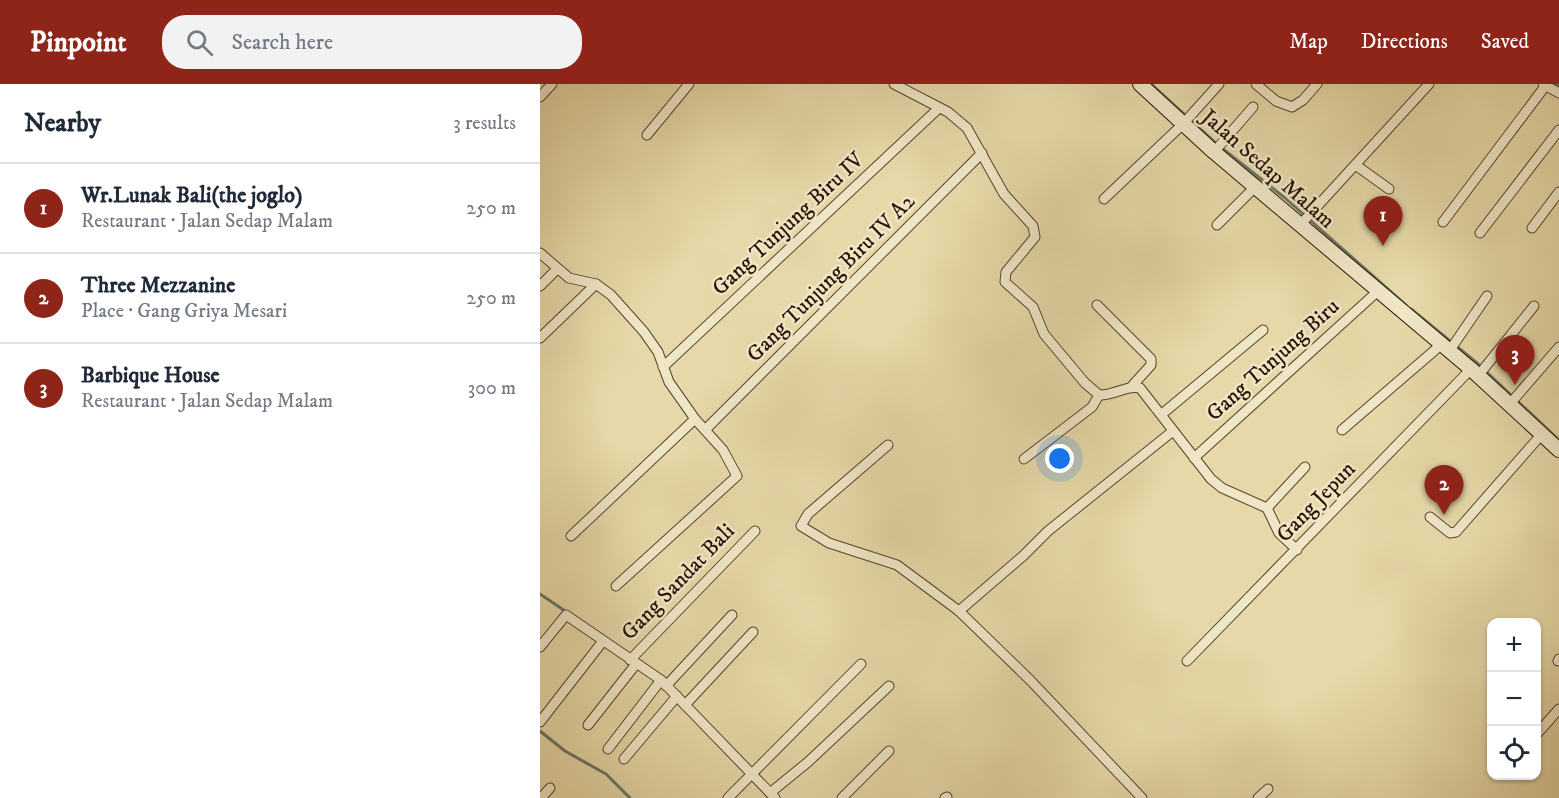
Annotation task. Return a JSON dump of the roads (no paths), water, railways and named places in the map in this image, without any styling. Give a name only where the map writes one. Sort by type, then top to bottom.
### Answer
[{"type":"street","points":[[540,97],[552,84]]},
{"type":"street","points":[[647,135],[689,84]]},
{"type":"street","points":[[894,84],[957,117],[982,153],[1004,194],[1035,229],[1033,240],[1006,272],[1005,282],[1035,310],[1044,334],[1084,383],[1099,395],[1107,396],[1132,386],[1151,365],[1151,359],[1096,305]]},
{"type":"street","name":"Jalan Sedap Malam","points":[[1140,84],[1187,119],[1256,186],[1305,220],[1378,291],[1450,346],[1514,400],[1541,435],[1559,450]]},
{"type":"street","points":[[1104,199],[1187,119],[1219,84]]},
{"type":"street","points":[[1256,84],[1276,101],[1292,107],[1303,100],[1317,84]]},
{"type":"street","points":[[1305,220],[1357,166],[1429,84]]},
{"type":"street","points":[[1443,222],[1544,85],[1559,93]]},
{"type":"street","points":[[1218,147],[1253,107]]},
{"type":"street","name":"Gang Tunjung Biru IV","points":[[663,367],[939,108]]},
{"type":"street","points":[[1480,233],[1559,130]]},
{"type":"street","name":"Gang Tunjung Biru IV A2","points":[[706,429],[982,153]]},
{"type":"street","points":[[1357,166],[1389,189]]},
{"type":"street","points":[[1217,225],[1256,186]]},
{"type":"street","points":[[1532,228],[1559,192]]},
{"type":"street","points":[[540,254],[556,270],[569,278],[596,284],[611,295],[644,332],[658,352],[669,382],[695,419],[723,450],[737,476],[616,586]]},
{"type":"street","points":[[540,286],[556,270]]},
{"type":"street","points":[[540,338],[596,284]]},
{"type":"street","name":"Gang Tunjung Biru","points":[[1194,458],[1378,291]]},
{"type":"street","name":"Gang Jepun","points":[[1342,430],[1450,346],[1487,296]]},
{"type":"street","name":"Gang Jepun","points":[[1187,661],[1479,371],[1534,306]]},
{"type":"street","points":[[1161,414],[1263,330]]},
{"type":"street","points":[[1514,400],[1559,347]]},
{"type":"street","points":[[1132,386],[1140,388],[1211,479],[1222,488],[1267,508],[1279,533],[1297,550]]},
{"type":"street","points":[[1024,459],[1092,407],[1099,395]]},
{"type":"street","points":[[571,536],[695,419]]},
{"type":"street","points":[[959,611],[1023,556],[1047,531],[1173,431]]},
{"type":"street","points":[[1430,517],[1450,533],[1456,532],[1541,435]]},
{"type":"street","points":[[888,445],[807,514],[801,526],[829,543],[897,565],[959,611],[1030,680],[1142,798]]},
{"type":"street","points":[[1267,508],[1305,467]]},
{"type":"street","name":"Gang Sandat Bali","points":[[588,725],[633,662],[754,531]]},
{"type":"street","points":[[540,646],[565,615],[664,683],[772,796],[889,686]]},
{"type":"street","points":[[608,749],[664,683],[732,615]]},
{"type":"street","points":[[685,705],[753,632]]},
{"type":"street","points":[[540,722],[603,641]]},
{"type":"street","points":[[728,798],[861,664]]},
{"type":"street","points":[[624,759],[676,696]]},
{"type":"street","points":[[1541,729],[1559,709]]},
{"type":"street","points":[[842,798],[889,751]]},
{"type":"street","points":[[541,798],[550,788]]},
{"type":"street","points":[[1258,798],[1268,789]]},
{"type":"waterway","points":[[1151,84],[1218,145],[1285,198],[1406,305]]},
{"type":"waterway","points":[[1555,84],[1559,86]]},
{"type":"waterway","points":[[1411,309],[1477,363],[1559,440]]},
{"type":"waterway","points":[[540,594],[568,613]]},
{"type":"waterway","points":[[540,731],[565,751],[606,774],[630,798]]},
{"type":"place","name":"Wr.Lunak Bali(the joglo)","points":[[1383,246]]},
{"type":"place","name":"Barbique House","points":[[1515,385]]},
{"type":"place","name":"Three Mezzanine","points":[[1444,515]]}]
